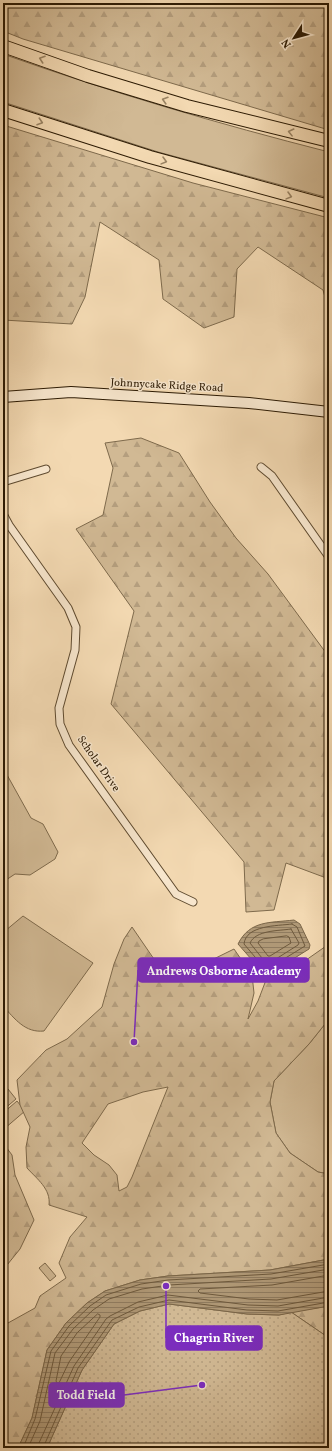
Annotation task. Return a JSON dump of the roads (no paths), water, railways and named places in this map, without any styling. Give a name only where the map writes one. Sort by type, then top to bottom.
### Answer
[{"type":"highway","points":[[3,46],[88,76],[187,106],[329,141]]},
{"type":"highway","points":[[3,110],[150,157],[329,206]]},
{"type":"main road","name":"Johnnycake Ridge Road","points":[[3,397],[71,392],[249,403],[329,412]]},
{"type":"street","points":[[261,467],[272,476],[329,557]]},
{"type":"street","points":[[3,482],[46,469]]},
{"type":"street","name":"Scholar Drive","points":[[3,514],[9,525],[68,608],[76,626],[75,650],[59,708],[60,724],[69,745],[176,894],[192,902]]},
{"type":"water","points":[[294,920],[300,924],[310,945],[309,949],[266,976],[238,944],[248,931],[262,924]]},
{"type":"water","points":[[329,1259],[329,1306],[279,1315],[247,1314],[169,1304],[140,1311],[114,1324],[82,1370],[47,1448],[18,1448],[32,1418],[47,1350],[66,1323],[87,1303],[105,1291],[140,1280],[168,1276],[270,1270]]},
{"type":"place","name":"Andrews Osborne Academy","points":[[134,1042]]},
{"type":"place","name":"Chagrin River","points":[[166,1286]]},
{"type":"place","name":"Todd Field","points":[[202,1385]]}]
